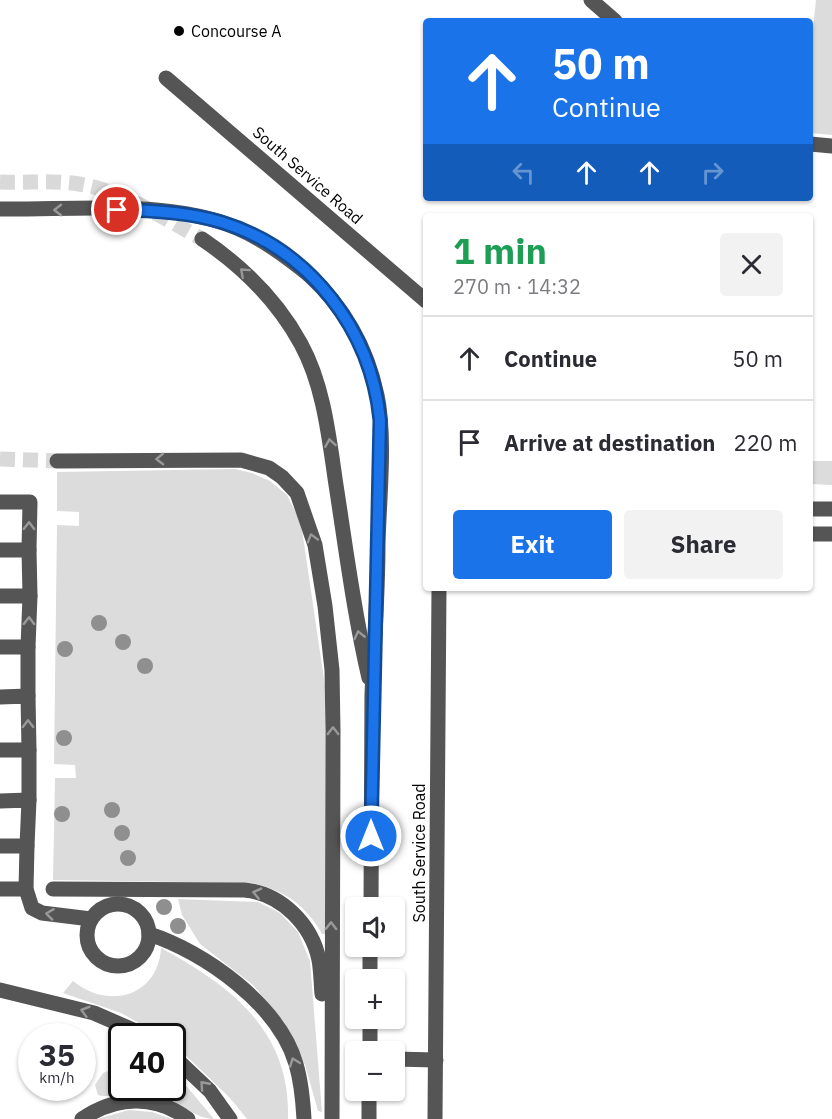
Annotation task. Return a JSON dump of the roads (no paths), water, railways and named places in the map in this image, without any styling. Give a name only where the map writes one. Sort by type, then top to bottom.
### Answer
[{"type":"street","points":[[591,0],[612,18]]},
{"type":"street","name":"South Service Road","points":[[166,78],[423,298]]},
{"type":"street","points":[[813,144],[832,146]]},
{"type":"street","points":[[0,210],[140,210],[196,216],[222,222],[254,236],[309,275],[324,289],[351,325],[372,372],[380,420],[377,613],[372,692],[371,897]]},
{"type":"street","points":[[201,239],[241,269],[275,304],[301,345],[311,367],[326,423],[356,623],[372,692]]},
{"type":"street","points":[[57,461],[240,460],[269,468],[282,477],[297,493],[315,545],[332,670],[332,1115]]},
{"type":"street","points":[[0,502],[30,502],[29,800],[26,889],[28,902],[36,912],[91,919]]},
{"type":"street","points":[[813,509],[832,508]]},
{"type":"street","points":[[813,534],[832,534]]},
{"type":"street","points":[[0,550],[29,550]]},
{"type":"street","name":"South Service Road","points":[[435,1119],[439,591]]},
{"type":"street","points":[[0,596],[30,596]]},
{"type":"street","points":[[0,647],[28,647]]},
{"type":"street","points":[[0,697],[28,696]]},
{"type":"street","points":[[0,750],[29,750]]},
{"type":"street","points":[[0,801],[29,800]]},
{"type":"street","points":[[0,846],[27,846]]},
{"type":"street","points":[[0,889],[26,889]]},
{"type":"street","points":[[53,889],[257,891],[290,909],[309,934],[319,961],[332,1115]]},
{"type":"street","points":[[155,936],[135,962],[123,966],[110,966],[94,956],[87,944],[87,931],[96,912],[112,904],[130,906],[143,917],[155,936],[199,956],[237,982],[268,1016],[296,1063],[304,1119]]},
{"type":"street","points":[[0,990],[61,1004],[121,1023]]},
{"type":"street","points":[[405,1059],[435,1060]]},
{"type":"street","points":[[186,1068],[210,1091],[230,1119]]},
{"type":"street","points":[[82,1119],[104,1106],[134,1100],[165,1105],[188,1119]]},
{"type":"street","points":[[369,1101],[369,1119]]},
{"type":"tunnel","points":[[0,182],[60,182],[96,188],[143,206],[202,239]]},
{"type":"tunnel","points":[[0,459],[57,461]]},
{"type":"place","name":"Concourse A","points":[[179,31]]}]
